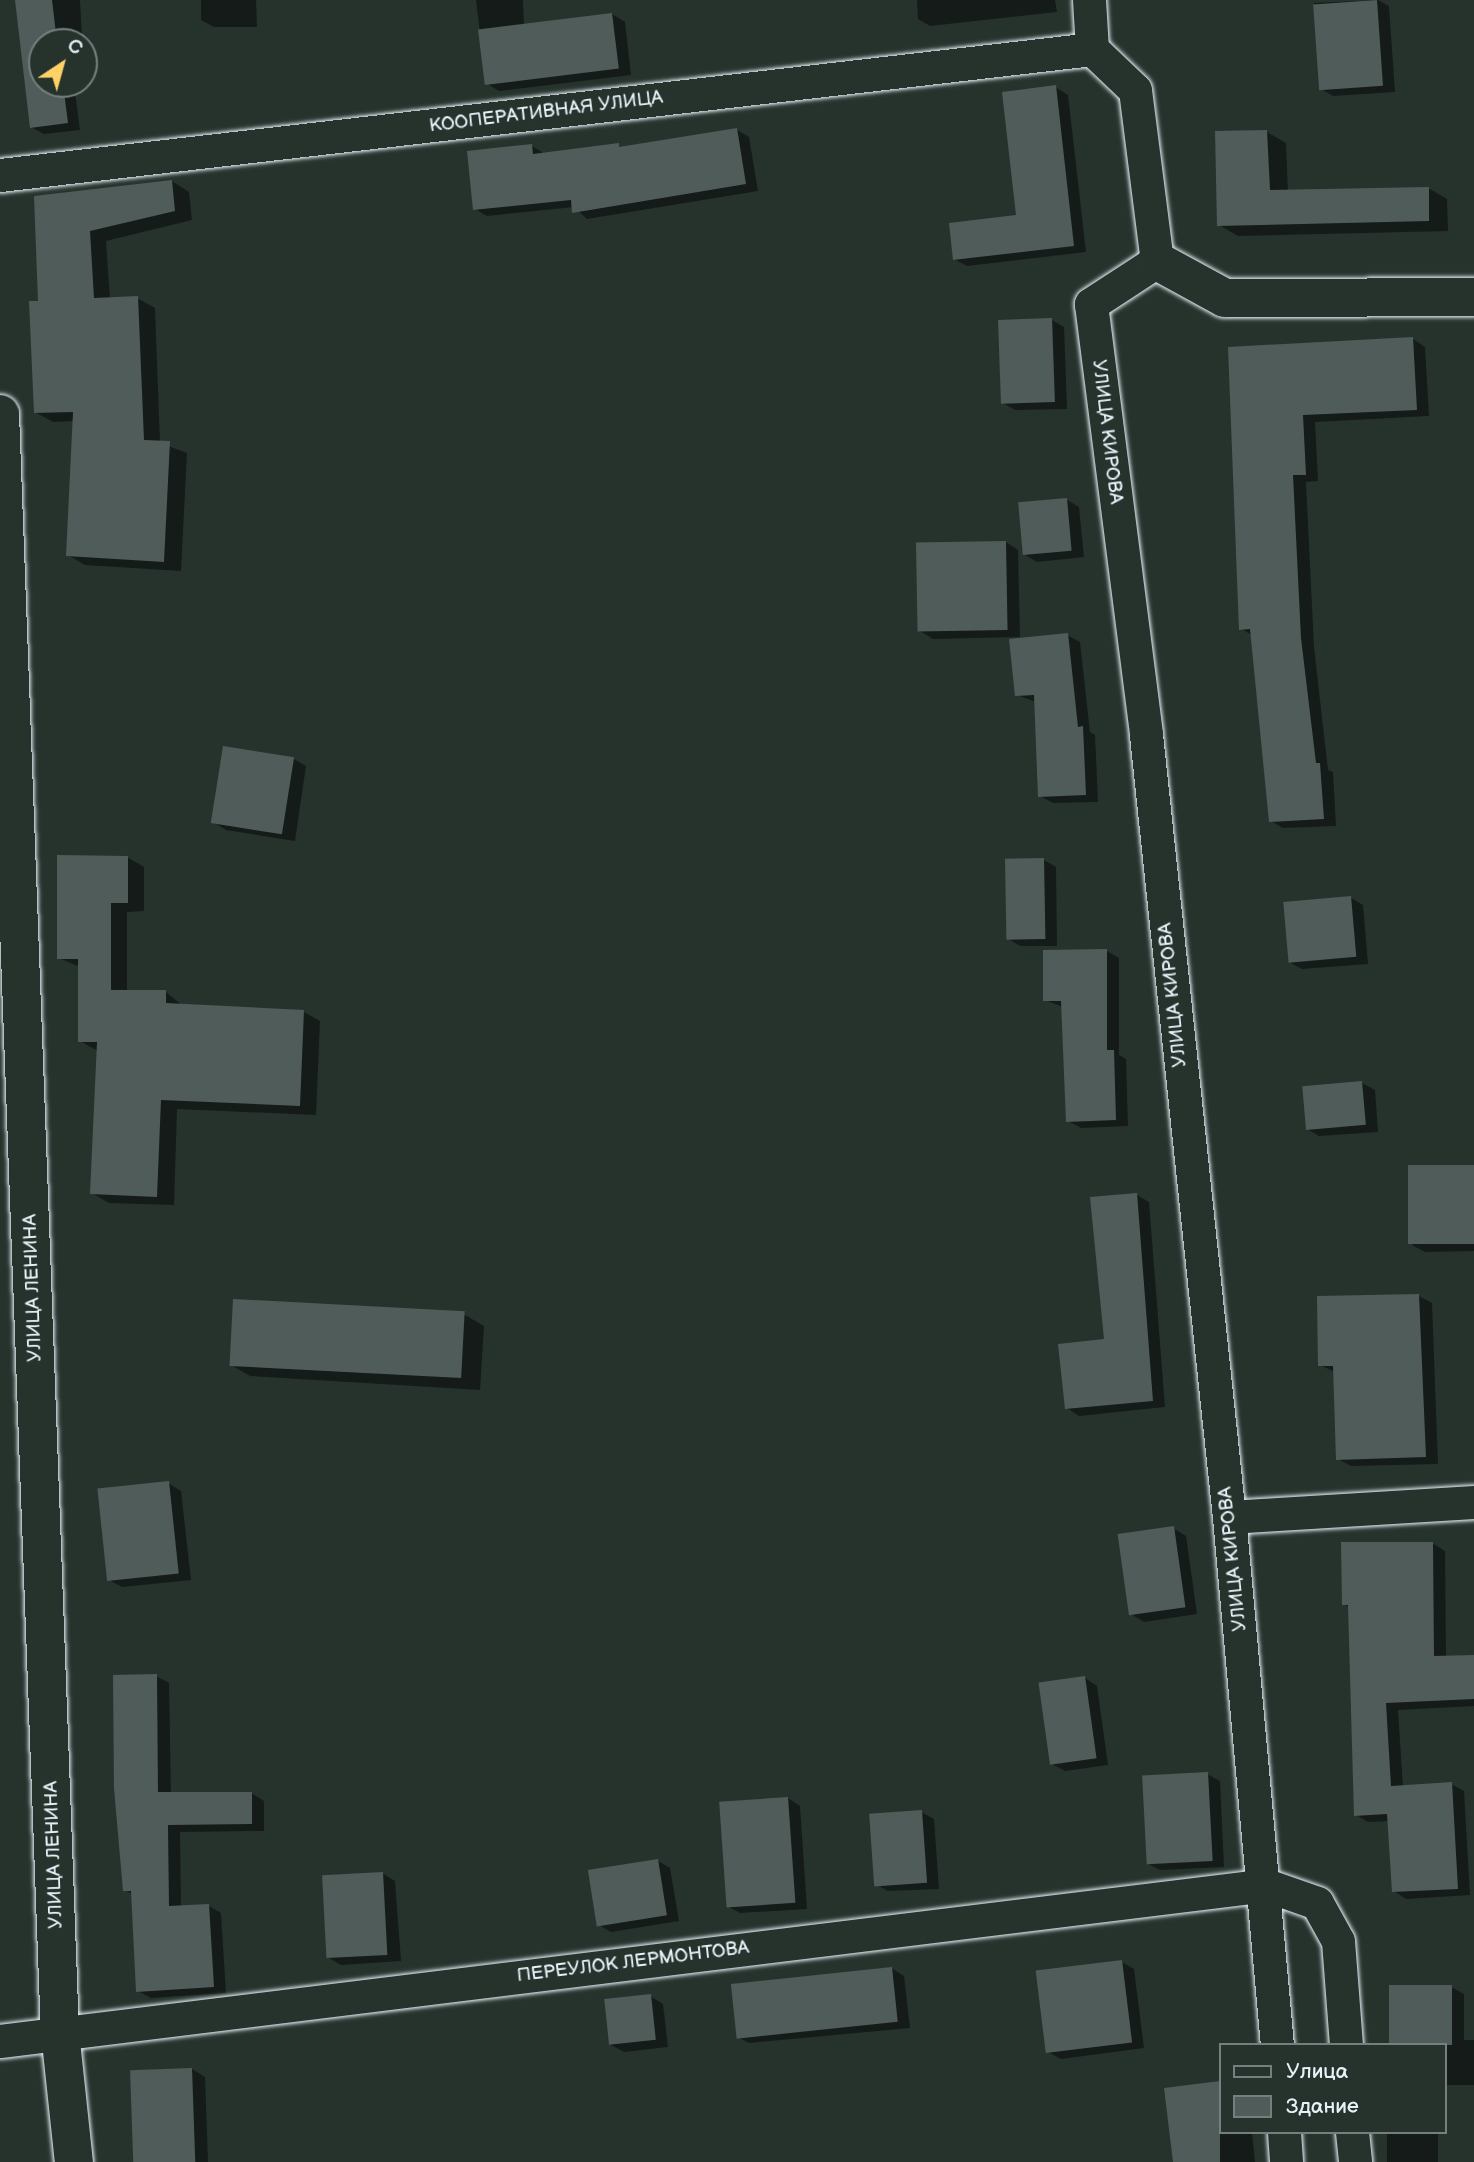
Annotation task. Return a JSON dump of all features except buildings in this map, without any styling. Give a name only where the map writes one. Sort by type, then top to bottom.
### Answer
[{"type":"street","points":[[1089,0],[1092,49],[1135,90],[1157,261],[1225,298],[1474,297]]},
{"type":"street","name":"КООПЕРАТИВНАЯ УЛИЦА","points":[[0,175],[1092,49]]},
{"type":"street","name":"УЛИЦА КИРОВА","points":[[1157,261],[1091,304],[1146,735],[1266,1885],[1277,2043]]},
{"type":"street","name":"УЛИЦА ЛЕНИНА","points":[[0,414],[60,2032],[74,2162]]},
{"type":"street","points":[[1229,1517],[1474,1503]]},
{"type":"street","points":[[1266,1885],[1317,1903],[1338,1941],[1346,2043]]},
{"type":"street","name":"ПЕРЕУЛОК ЛЕРМОНТОВА","points":[[0,2041],[1266,1885]]},
{"type":"street","points":[[1284,2134],[1286,2162]]},
{"type":"street","points":[[1352,2134],[1355,2162]]}]
